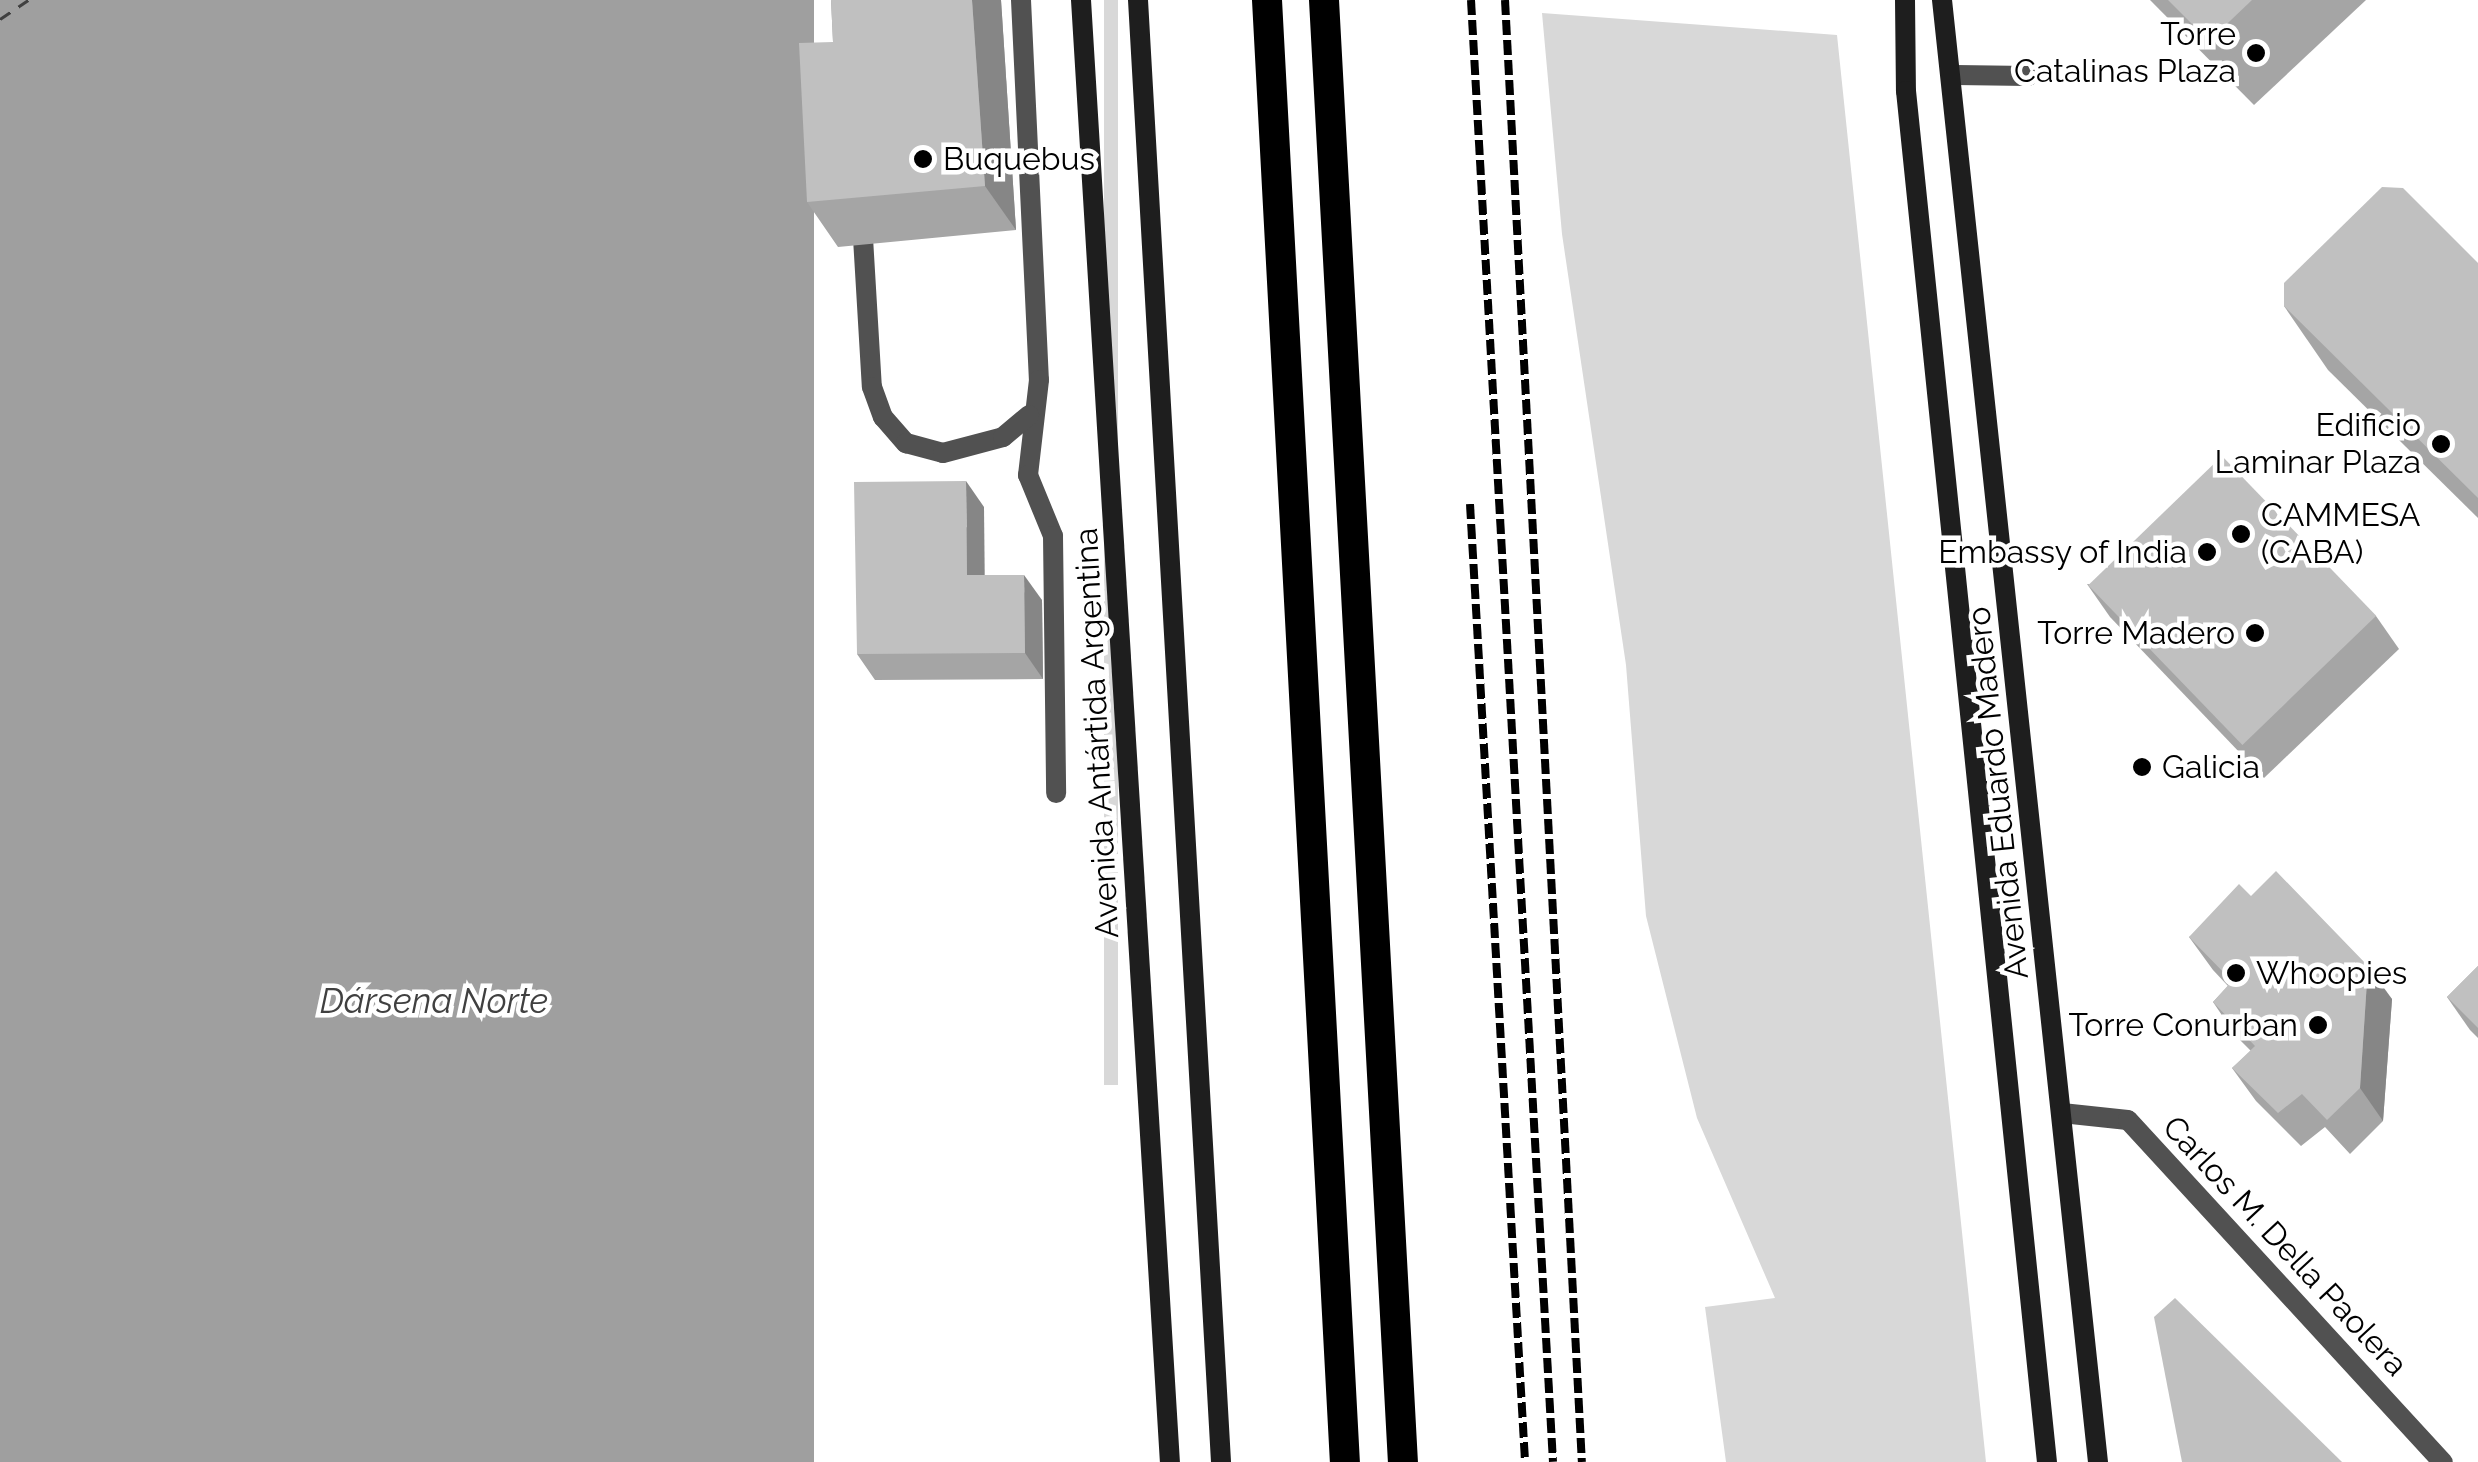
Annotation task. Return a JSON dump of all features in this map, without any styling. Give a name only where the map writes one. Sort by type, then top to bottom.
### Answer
[{"type":"highway","points":[[1267,0],[1345,1462]]},
{"type":"highway","points":[[1324,0],[1403,1462]]},
{"type":"main road","name":"Avenida Antártida Argentina","points":[[1081,0],[1170,1462]]},
{"type":"main road","points":[[1138,0],[1222,1462]]},
{"type":"main road","name":"Avenida Eduardo Madero","points":[[1905,0],[1906,91],[2047,1462]]},
{"type":"main road","name":"Avenida Eduardo Madero","points":[[1942,0],[1956,75],[2098,1462]]},
{"type":"street","points":[[1021,0],[1039,380],[1029,415],[1030,488],[1053,536],[1056,794]]},
{"type":"street","points":[[1956,75],[2028,76]]},
{"type":"street","points":[[860,194],[872,387],[883,417],[906,443],[942,453],[1003,437],[1029,415]]},
{"type":"street","name":"Carlos M. Della Paolera","points":[[2062,1113],[2128,1120],[2443,1462]]},
{"type":"shaded area","points":[[1104,0],[1118,0],[1118,1085],[1104,1085]]},
{"type":"shaded area","points":[[1542,13],[1837,35],[1986,1462],[1726,1462],[1705,1307],[1775,1298],[1697,1118],[1646,916],[1626,665],[1562,234]]},
{"type":"water","name":"Dársena Norte","points":[[0,0],[814,0],[814,1462],[0,1462]]},
{"type":"building","name":"Buquebus","points":[[831,0],[972,0],[985,186],[807,202],[799,43],[833,42]]},
{"type":"building","points":[[2168,0],[2252,0],[2209,41]]},
{"type":"building","name":"Edificio Laminar Plaza","points":[[2382,187],[2403,188],[2478,263],[2478,498],[2284,306],[2284,283]]},
{"type":"building","name":"Torre Madero","points":[[2222,456],[2376,616],[2242,745],[2088,585]]},
{"type":"building","points":[[966,481],[967,575],[1024,575],[1025,653],[857,654],[854,482]]},
{"type":"building","name":"Torre Conurban","points":[[2276,871],[2368,966],[2360,1088],[2327,1120],[2302,1094],[2278,1113],[2232,1068],[2255,1046],[2213,1002],[2232,981],[2189,937],[2239,884],[2251,896]]},
{"type":"building","points":[[2478,966],[2478,1028],[2447,997]]},
{"type":"building","points":[[2175,1298],[2342,1462],[2182,1462],[2154,1317]]},
{"type":"ferry route","points":[[0,19],[28,0]]},
{"type":"railway","points":[[1471,0],[1553,1462]]},
{"type":"railway","points":[[1505,0],[1582,1462]]},
{"type":"railway","points":[[1470,504],[1525,1462]]},
{"type":"place","name":"Torre Catalinas Plaza","points":[[2256,53]]},
{"type":"place","name":"Buquebus","points":[[923,159]]},
{"type":"place","name":"Edificio Laminar Plaza","points":[[2441,444]]},
{"type":"place","name":"CAMMESA (CABA)","points":[[2241,534]]},
{"type":"place","name":"Embassy of India","points":[[2207,552]]},
{"type":"place","name":"Torre Madero","points":[[2255,633]]},
{"type":"place","name":"Galicia","points":[[2142,767]]},
{"type":"place","name":"Whoopies","points":[[2236,973]]},
{"type":"place","name":"Torre Conurban","points":[[2318,1025]]}]
